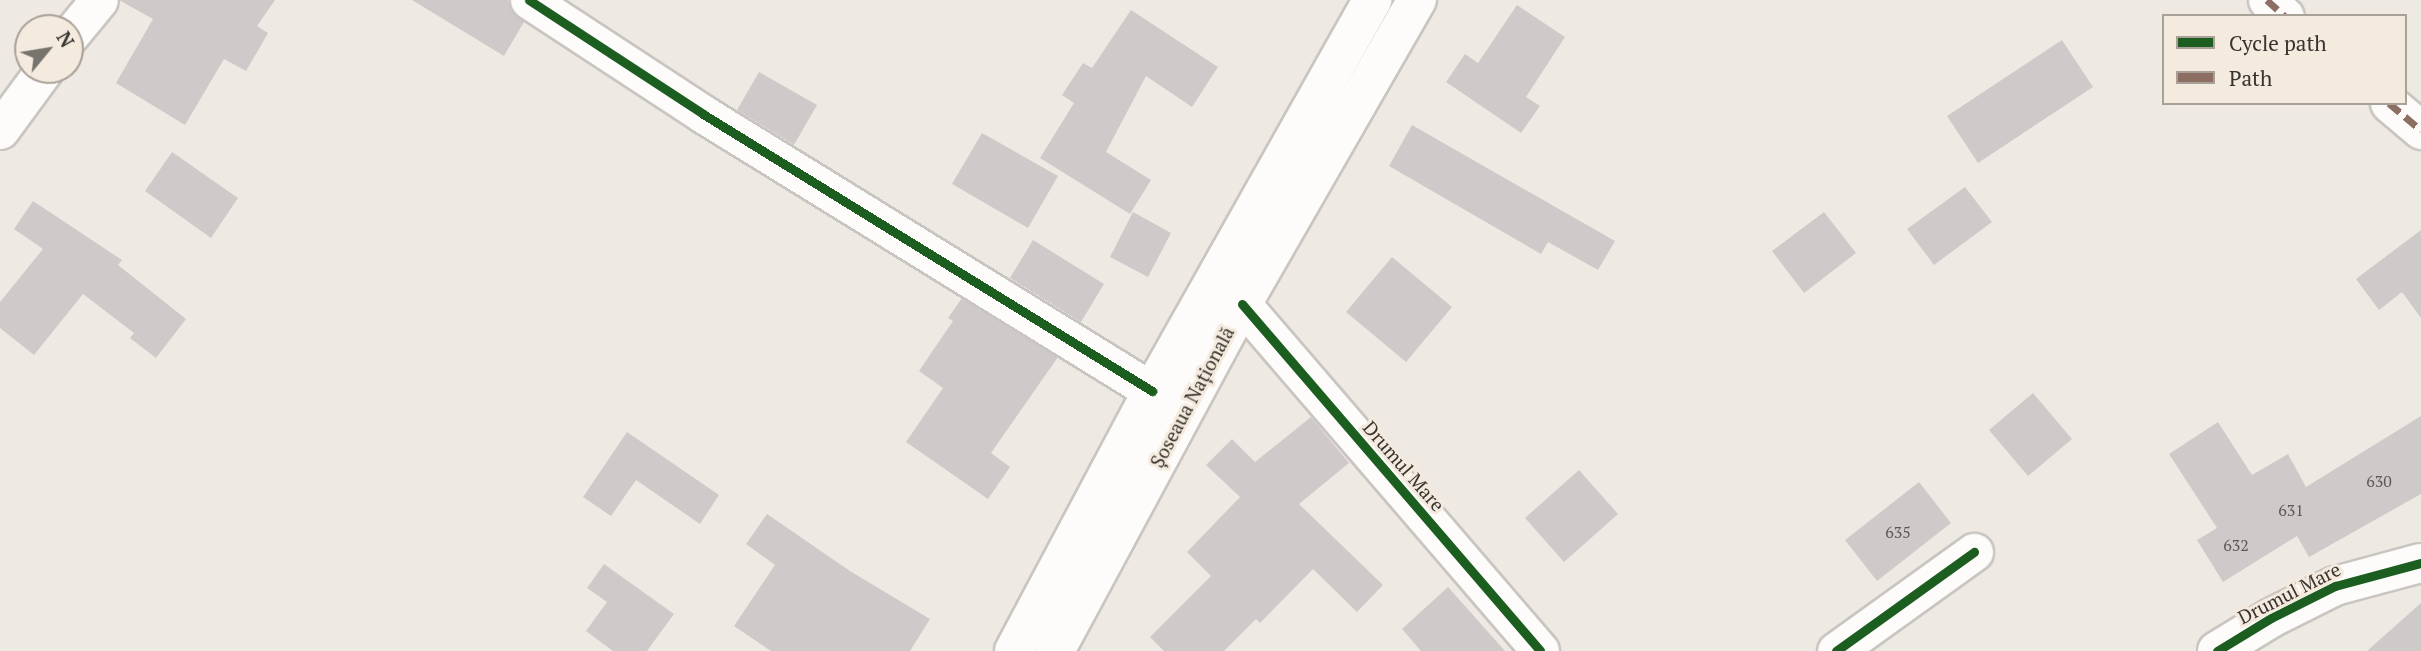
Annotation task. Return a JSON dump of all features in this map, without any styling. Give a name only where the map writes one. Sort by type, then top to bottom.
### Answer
[{"type":"main road","name":"Șoseaua Națională","points":[[1014,651],[1152,391],[1372,0]]},
{"type":"main road","name":"Șoseaua Națională","points":[[1055,651],[1242,304],[1417,0]]},
{"type":"main road","name":"Drumul Mare","points":[[2217,651],[2271,618],[2335,586],[2421,563]]},
{"type":"street","points":[[84,18],[99,0]]},
{"type":"street","points":[[529,0],[703,114],[1152,391]]},
{"type":"street","points":[[2267,0],[2283,14]]},
{"type":"street","points":[[0,130],[34,84]]},
{"type":"street","points":[[2391,105],[2421,130]]},
{"type":"street","name":"Drumul Mare","points":[[1242,304],[1540,651]]},
{"type":"street","points":[[1836,651],[1974,552]]},
{"type":"building","points":[[119,0],[275,0],[257,26],[268,33],[246,71],[224,59],[185,125],[116,83],[153,19]]},
{"type":"building","points":[[412,0],[508,0],[511,10],[524,22],[504,56]]},
{"type":"building","points":[[1517,5],[1565,37],[1526,97],[1540,106],[1521,133],[1446,82],[1465,54],[1478,63]]},
{"type":"building","points":[[1131,10],[1218,67],[1192,107],[1146,76],[1106,152],[1151,180],[1130,214],[1040,158],[1074,103],[1062,95],[1083,63],[1092,68]]},
{"type":"building","points":[[2062,40],[2093,87],[1978,163],[1947,116]]},
{"type":"building","points":[[759,72],[817,105],[794,145],[737,110]]},
{"type":"building","points":[[1412,125],[1615,241],[1598,270],[1548,242],[1541,254],[1389,166]]},
{"type":"building","points":[[982,133],[1058,176],[1028,228],[952,184]]},
{"type":"building","points":[[172,152],[238,198],[211,238],[145,191]]},
{"type":"building","points":[[1965,187],[1992,222],[1934,265],[1907,229]]},
{"type":"building","points":[[33,201],[122,260],[118,265],[186,319],[156,358],[130,338],[134,333],[83,294],[34,355],[0,328],[0,302],[43,249],[14,229]]},
{"type":"building","points":[[1133,212],[1171,233],[1148,277],[1110,257]]},
{"type":"building","points":[[1824,212],[1856,253],[1804,293],[1772,251]]},
{"type":"building","points":[[2421,230],[2421,318],[2402,292],[2379,310],[2356,279]]},
{"type":"building","points":[[1033,240],[1104,284],[1081,322],[1010,278]]},
{"type":"building","points":[[1392,257],[1452,307],[1406,362],[1346,312]]},
{"type":"building","points":[[962,298],[1058,357],[991,453],[1010,467],[988,499],[906,442],[943,388],[919,371],[953,321],[948,318]]},
{"type":"building","points":[[2033,393],[2072,439],[2028,476],[1989,430]]},
{"type":"building","points":[[2421,416],[2421,494],[2309,557],[2297,536],[2223,582],[2197,540],[2217,528],[2169,454],[2218,422],[2252,475],[2288,454],[2306,487]]},
{"type":"building","points":[[1311,417],[1349,463],[1299,504],[1383,585],[1357,612],[1313,569],[1260,623],[1256,619],[1224,651],[1164,651],[1150,637],[1211,576],[1187,552],[1240,497],[1206,465],[1232,439],[1255,462]]},
{"type":"building","points":[[627,432],[719,495],[700,524],[636,480],[611,516],[583,497]]},
{"type":"building","points":[[1579,470],[1618,514],[1564,562],[1525,518]]},
{"type":"building","points":[[1919,482],[1951,523],[1877,581],[1845,540]]},
{"type":"building","points":[[767,514],[850,571],[930,619],[910,651],[771,651],[734,626],[775,565],[746,544]]},
{"type":"building","points":[[604,564],[674,614],[647,651],[613,651],[586,631],[607,602],[587,588]]},
{"type":"building","points":[[1448,587],[1505,651],[1421,651],[1402,629]]},
{"type":"building","points":[[2421,603],[2421,651],[2367,651]]},
{"type":"marked path","points":[[2267,0],[2283,14]]},
{"type":"marked path","points":[[2391,105],[2421,130]]},
{"type":"cycle path","points":[[529,0],[703,114],[1152,391]]},
{"type":"cycle path","points":[[1242,304],[1540,651]]},
{"type":"cycle path","points":[[1836,651],[1974,552]]},
{"type":"cycle path","points":[[2217,651],[2271,618],[2335,586],[2421,563]]}]
